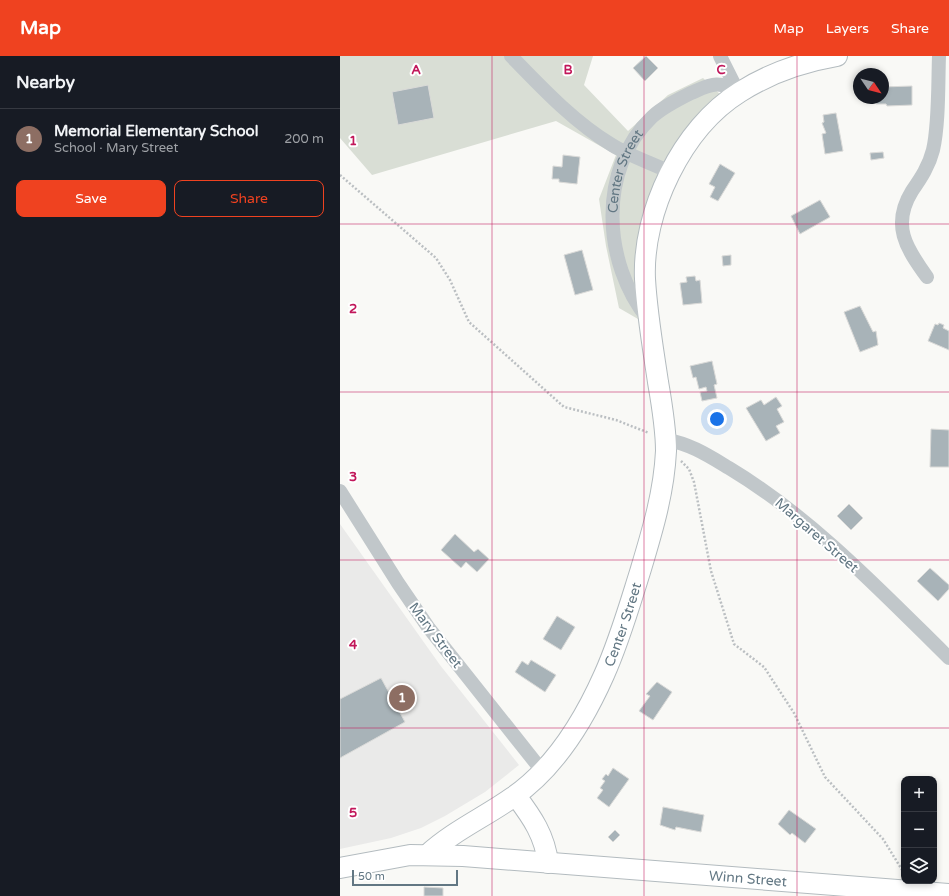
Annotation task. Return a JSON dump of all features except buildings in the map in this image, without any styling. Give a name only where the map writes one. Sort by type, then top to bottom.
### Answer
[{"type":"main road","name":"Center Street","points":[[427,855],[447,839],[516,796],[542,772],[565,744],[585,713],[605,674],[617,642],[659,506],[664,479],[666,446],[649,320],[645,277],[646,250],[655,212],[670,172],[700,129],[718,110],[738,93],[786,68],[837,56]]},
{"type":"main road","points":[[516,796],[540,830],[544,841],[548,863]]},
{"type":"main road","name":"Winn Street","points":[[340,868],[389,858],[427,855],[949,894]]},
{"type":"street","points":[[511,56],[552,98],[602,139],[627,153],[670,172]]},
{"type":"street","points":[[720,56],[738,93]]},
{"type":"street","points":[[927,277],[908,249],[904,239],[902,222],[907,200],[928,167],[934,148],[939,56]]},
{"type":"street","name":"Center Street","points":[[649,320],[632,297],[617,257],[613,234],[615,195],[620,170],[627,153],[647,122],[658,112],[676,101],[701,89],[717,84],[729,86],[738,93]]},
{"type":"street","name":"Margaret Street","points":[[666,446],[682,443],[705,454],[743,476],[774,498],[830,543],[949,658]]},
{"type":"street","name":"Mary Street","points":[[340,491],[398,583],[428,627],[542,772]]},
{"type":"path","points":[[340,175],[436,258],[450,280],[468,322],[564,407],[616,420],[666,446],[690,471],[711,571],[734,644],[764,667],[794,713],[825,777],[883,839],[901,867]]},
{"type":"shaded area","points":[[340,56],[593,56],[584,85],[628,131],[668,95],[703,78],[723,97],[683,138],[636,296],[638,319],[619,308],[606,246],[599,199],[616,155],[556,121],[372,175],[340,138]]},
{"type":"shaded area","points":[[340,524],[440,665],[519,765],[485,792],[445,816],[421,828],[391,838],[340,849]]},
{"type":"place","name":"Memorial Elementary School","points":[[402,698]]}]
